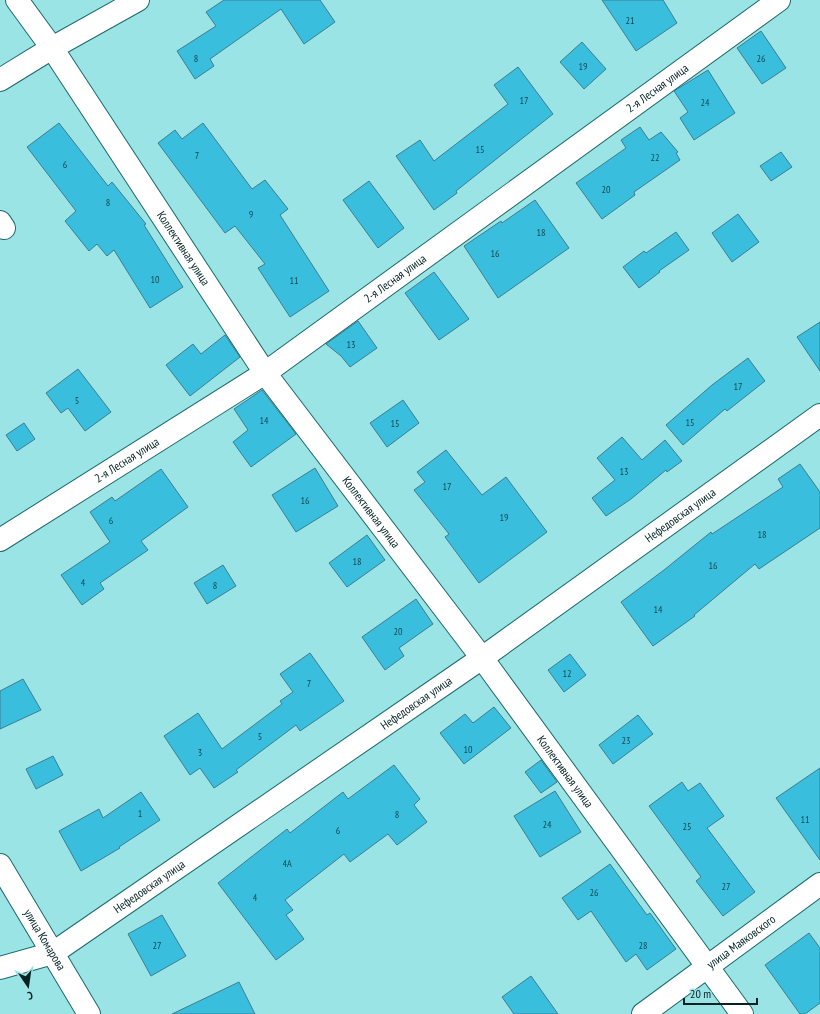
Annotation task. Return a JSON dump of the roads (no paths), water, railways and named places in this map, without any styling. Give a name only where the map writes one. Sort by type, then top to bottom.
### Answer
[{"type":"street","name":"Коллективная улица","points":[[17,0],[52,48],[265,373],[482,658],[742,1014]]},
{"type":"street","points":[[0,80],[52,48],[138,0]]},
{"type":"street","name":"2-я Лесная улица","points":[[0,540],[265,373],[779,0]]},
{"type":"street","name":"Нефедовская улица","points":[[0,968],[53,953],[482,658],[820,415]]},
{"type":"street","name":"улица Комарова","points":[[0,865],[90,1014]]},
{"type":"street","name":"улица Маяковского","points":[[643,1014],[820,884]]}]
